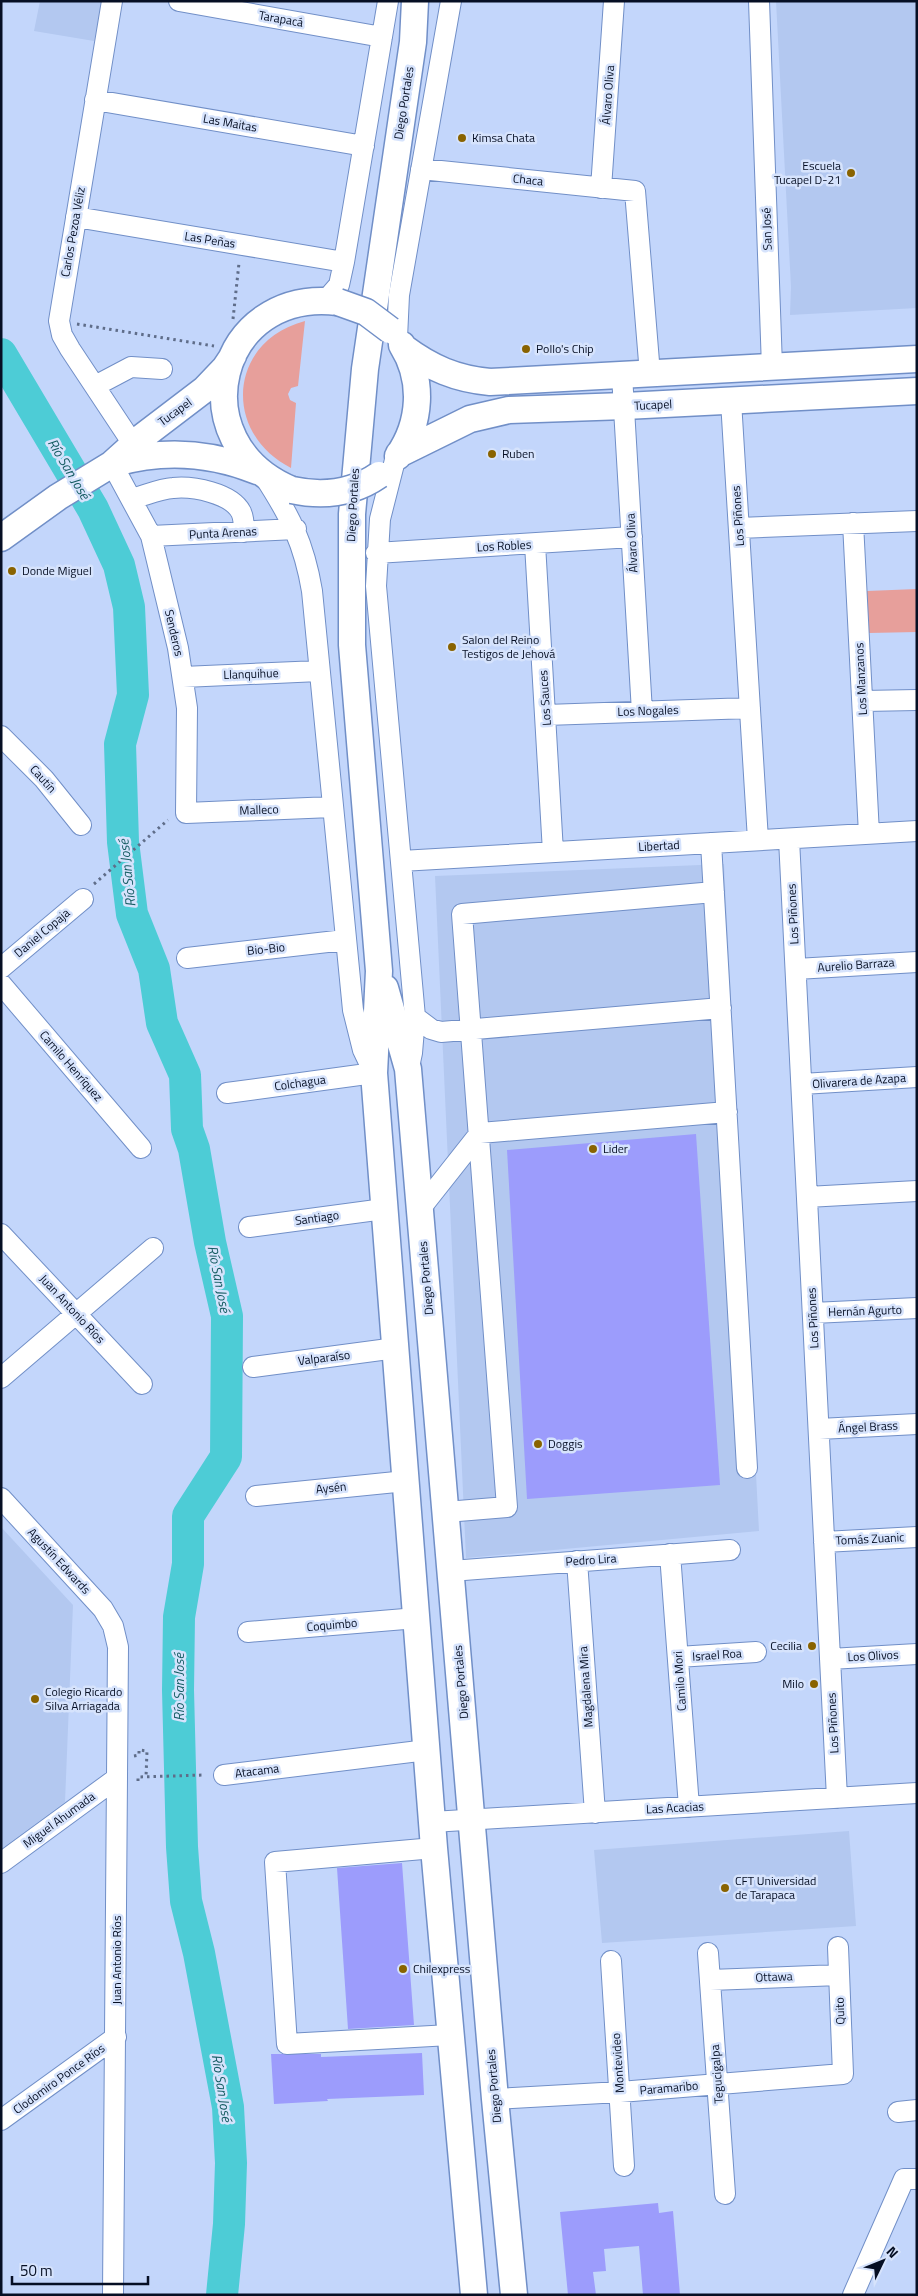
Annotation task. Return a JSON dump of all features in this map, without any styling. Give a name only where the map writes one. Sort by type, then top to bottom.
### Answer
[{"type":"main road","name":"Diego Portales","points":[[415,1],[413,42],[364,369],[356,446],[352,523],[352,645],[379,970],[374,1074],[434,1848],[474,2295]]},
{"type":"main road","name":"Diego Portales","points":[[413,42],[425,1]]},
{"type":"main road","points":[[332,301],[366,312],[432,367],[459,378],[475,381],[514,381],[917,359]]},
{"type":"main road","name":"Tucapel","points":[[1,538],[58,497],[104,468],[205,389],[225,368],[253,327],[271,313],[292,304],[332,301]]},
{"type":"main road","points":[[391,463],[413,427],[417,402],[415,376],[397,338]]},
{"type":"main road","points":[[232,356],[226,376],[224,397],[228,425],[240,450],[261,474]]},
{"type":"main road","name":"Tucapel","points":[[104,468],[154,454],[196,454],[238,463],[292,490],[312,494],[343,492],[362,485],[391,463],[462,422],[496,411],[917,391]]},
{"type":"main road","name":"Diego Portales","points":[[379,970],[408,1069],[495,2099],[514,2295]]},
{"type":"main road","points":[[409,1517],[446,1512]]},
{"type":"street","name":"Carlos Pezoa Véliz","points":[[112,1],[59,321],[66,342],[133,444]]},
{"type":"street","name":"Tarapacá","points":[[180,1],[382,37]]},
{"type":"street","points":[[332,301],[339,285],[344,262],[388,1]]},
{"type":"street","points":[[397,338],[399,295],[451,1]]},
{"type":"street","name":"Álvaro Oliva","points":[[602,188],[614,1]]},
{"type":"street","name":"San José","points":[[759,1],[772,367]]},
{"type":"street","name":"Las Maitas","points":[[95,100],[364,146]]},
{"type":"street","name":"Chaca","points":[[421,169],[635,191],[650,374]]},
{"type":"street","name":"Las Peñas","points":[[76,217],[344,262]]},
{"type":"street","points":[[95,386],[131,367],[162,369]]},
{"type":"street","name":"Álvaro Oliva","points":[[622,375],[642,712]]},
{"type":"street","name":"Los Piñones","points":[[731,401],[758,840]]},
{"type":"street","name":"Diego Portales","points":[[391,463],[380,519],[376,553],[376,586],[416,1017],[412,1053],[408,1069]]},
{"type":"street","name":"Senderos","points":[[104,468],[131,500],[151,536],[183,677],[187,708],[177,817]]},
{"type":"street","name":"Diego Portales","points":[[261,474],[296,529],[310,574],[345,940],[357,1031],[374,1074]]},
{"type":"street","points":[[131,500],[170,488],[190,488],[208,492],[222,497],[238,509],[243,517],[244,532]]},
{"type":"street","points":[[739,528],[917,521]]},
{"type":"street","name":"Los Manzanos","points":[[853,523],[869,834]]},
{"type":"street","name":"Punta Arenas","points":[[151,536],[296,529]]},
{"type":"street","name":"Los Robles","points":[[376,553],[632,537]]},
{"type":"street","name":"Los Sauces","points":[[535,544],[553,852]]},
{"type":"street","name":"Llanquihue","points":[[183,677],[319,671]]},
{"type":"street","points":[[863,701],[917,700]]},
{"type":"street","name":"Los Nogales","points":[[546,716],[750,708]]},
{"type":"street","name":"Cautín","points":[[1,736],[44,779],[81,825]]},
{"type":"street","name":"Malleco","points":[[177,817],[332,808]]},
{"type":"street","name":"Libertad","points":[[401,861],[917,831]]},
{"type":"street","name":"Los Piñones","points":[[789,838],[837,1798]]},
{"type":"street","points":[[711,843],[747,1468]]},
{"type":"street","points":[[446,1512],[507,1507],[462,914],[714,892]]},
{"type":"street","name":"Daniel Copaja","points":[[1,968],[83,899]]},
{"type":"street","name":"Bio-Bio","points":[[187,958],[345,940]]},
{"type":"street","name":"Aurelio Barraza","points":[[796,969],[917,962]]},
{"type":"street","name":"Camilo Henríquez","points":[[1,984],[141,1148]]},
{"type":"street","points":[[416,1017],[431,1029],[441,1032],[721,1008]]},
{"type":"street","name":"Colchagua","points":[[227,1093],[374,1074]]},
{"type":"street","name":"Olivarera de Azapa","points":[[802,1084],[917,1077]]},
{"type":"street","points":[[420,1209],[480,1133],[727,1112]]},
{"type":"street","points":[[807,1198],[917,1191]]},
{"type":"street","name":"Santiago","points":[[249,1227],[384,1209]]},
{"type":"street","name":"Juan Antonio Ríos","points":[[1,1234],[142,1384]]},
{"type":"street","points":[[1,1378],[153,1248]]},
{"type":"street","name":"Hernán Agurto","points":[[813,1313],[917,1308]]},
{"type":"street","name":"Valparaíso","points":[[253,1367],[396,1348]]},
{"type":"street","name":"Ángel Brass","points":[[819,1429],[917,1424]]},
{"type":"street","name":"Aysén","points":[[256,1496],[406,1481]]},
{"type":"street","name":"Agustín Edwards","points":[[1,1498],[103,1609],[113,1626]]},
{"type":"street","name":"Tomás Zuanic","points":[[824,1542],[917,1537]]},
{"type":"street","name":"Pedro Lira","points":[[451,1571],[730,1550]]},
{"type":"street","name":"Camilo Mori","points":[[670,1554],[689,1807]]},
{"type":"street","name":"Magdalena Mira","points":[[577,1561],[594,1812]]},
{"type":"street","name":"Coquimbo","points":[[248,1632],[417,1618]]},
{"type":"street","name":"Juan Antonio Ríos","points":[[113,1626],[118,1647],[119,1756],[117,1778],[113,2295]]},
{"type":"street","name":"Israel Roa","points":[[678,1657],[756,1652]]},
{"type":"street","name":"Los Olivos","points":[[830,1659],[917,1654]]},
{"type":"street","name":"Atacama","points":[[224,1775],[427,1750]]},
{"type":"street","name":"Miguel Ahumada","points":[[1,1863],[117,1778]]},
{"type":"street","name":"Las Acacias","points":[[432,1822],[917,1794]]},
{"type":"street","points":[[434,1848],[276,1862],[287,2044],[450,2035]]},
{"type":"street","name":"Quito","points":[[838,1947],[843,2074]]},
{"type":"street","name":"Tegucigalpa","points":[[708,1953],[725,2194]]},
{"type":"street","name":"Montevideo","points":[[611,1961],[624,2166]]},
{"type":"street","name":"Ottawa","points":[[710,1980],[839,1975]]},
{"type":"street","name":"Clodomiro Ponce Ríos","points":[[1,2120],[116,2037]]},
{"type":"street","name":"Paramaribo","points":[[495,2099],[620,2092],[843,2074]]},
{"type":"street","points":[[853,2295],[910,2179]]},
{"type":"path","points":[[233,320],[241,245]]},
{"type":"path","points":[[59,321],[230,348],[232,356]]},
{"type":"path","points":[[83,899],[97,880],[115,864],[177,817]]},
{"type":"path","name":"Atacama","points":[[119,1756],[139,1756],[139,1750],[147,1751],[146,1777],[224,1775]]},
{"type":"shaded area","points":[[40,1],[103,1],[94,41],[34,31]]},
{"type":"shaded area","name":"Escuela Tucapel D-21","points":[[776,1],[917,1],[917,308],[790,315],[791,287]]},
{"type":"shaded area","points":[[305,321],[298,386],[291,388],[288,394],[290,400],[296,403],[291,468],[269,452],[253,433],[245,411],[243,389],[249,367],[261,347],[279,332]]},
{"type":"shaded area","points":[[917,589],[917,632],[869,633],[867,591]]},
{"type":"shaded area","name":"Lider","points":[[724,864],[759,1531],[466,1558],[435,876]]},
{"type":"shaded area","name":"Colegio Ricardo Silva Arriagada","points":[[1,1527],[73,1605],[65,1802],[1,1849]]},
{"type":"shaded area","name":"CFT Universidad de Tarapaca","points":[[849,1831],[856,1926],[602,1943],[594,1850]]},
{"type":"building","points":[[696,1134],[720,1485],[527,1499],[507,1150]]},
{"type":"building","points":[[402,1863],[414,2025],[348,2029],[337,1868]]},
{"type":"building","points":[[422,2053],[424,2095],[327,2099],[328,2101],[274,2104],[271,2054],[321,2054],[321,2057]]},
{"type":"building","points":[[658,2203],[659,2213],[673,2211],[680,2295],[643,2295],[639,2246],[604,2249],[606,2271],[593,2272],[596,2295],[568,2295],[560,2212]]},
{"type":"waterway","name":"Río San José","points":[[1,354],[93,509],[119,565],[129,607],[133,695],[120,744],[123,842],[132,914],[154,969],[162,1023],[185,1075],[187,1129],[194,1149],[210,1242],[227,1316],[226,1457],[188,1516],[188,1564],[179,1617],[178,1690],[182,1847],[186,1901],[199,1953],[228,2107],[231,2163],[229,2224],[222,2295]]},
{"type":"place","name":"Kimsa Chata","points":[[462,138]]},
{"type":"place","name":"Escuela Tucapel D-21","points":[[851,173]]},
{"type":"place","name":"Pollo's Chip","points":[[526,349]]},
{"type":"place","name":"Ruben","points":[[492,454]]},
{"type":"place","name":"Donde Miguel","points":[[12,571]]},
{"type":"place","name":"Salon del Reino Testigos de Jehová","points":[[452,647]]},
{"type":"place","name":"Lider","points":[[593,1149]]},
{"type":"place","name":"Doggis","points":[[538,1444]]},
{"type":"place","name":"Cecilia","points":[[812,1646]]},
{"type":"place","name":"Milo","points":[[814,1684]]},
{"type":"place","name":"Colegio Ricardo Silva Arriagada","points":[[35,1699]]},
{"type":"place","name":"CFT Universidad de Tarapaca","points":[[725,1888]]},
{"type":"place","name":"Chilexpress","points":[[403,1969]]}]
